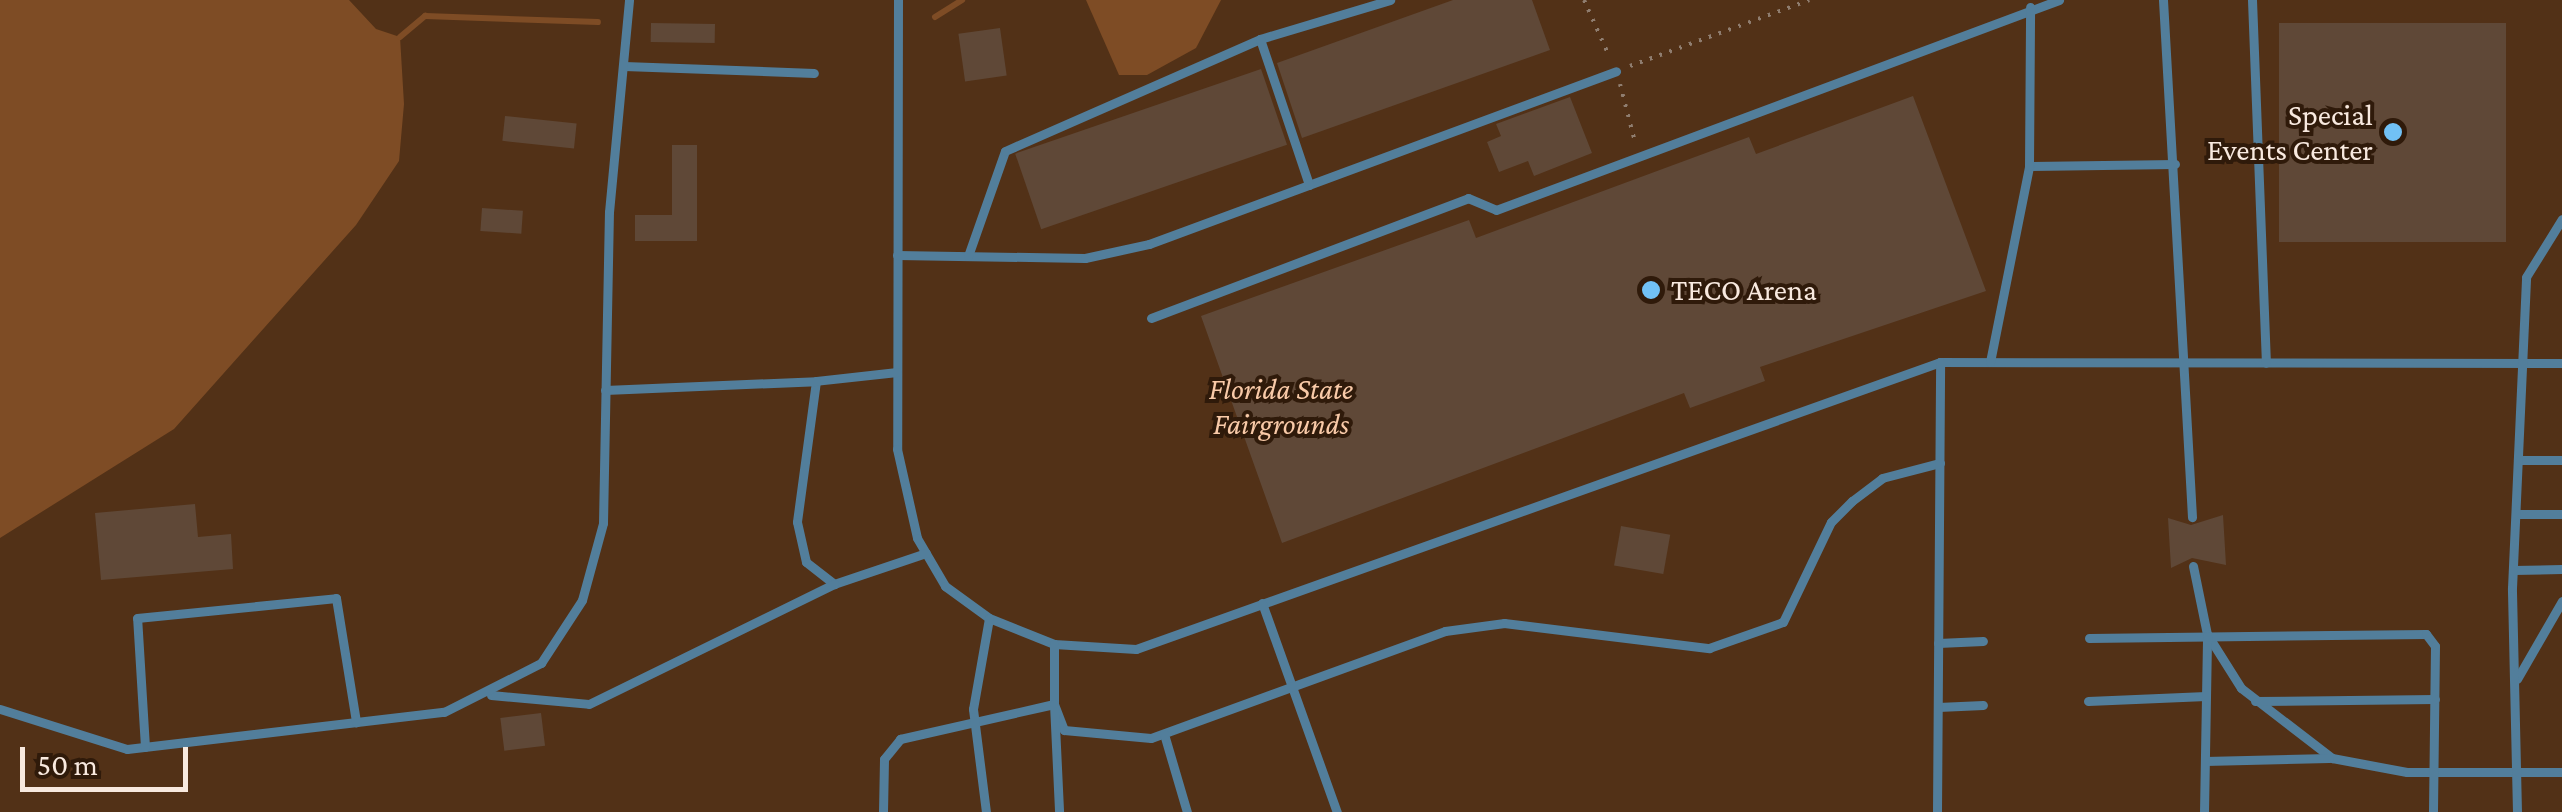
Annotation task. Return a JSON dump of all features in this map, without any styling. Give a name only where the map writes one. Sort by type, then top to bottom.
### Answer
[{"type":"lane","points":[[0,709],[78,740],[145,747],[444,712],[487,694],[541,663],[582,600],[603,523],[605,390],[629,0]]},
{"type":"lane","points":[[898,0],[897,449],[926,553],[945,586],[989,618],[1054,644],[1136,649],[1940,362],[2562,363]]},
{"type":"lane","points":[[968,256],[1005,151],[1260,39],[1390,0]]},
{"type":"lane","points":[[1151,318],[1468,198],[1496,210],[2030,7],[2059,0]]},
{"type":"lane","points":[[2163,0],[2190,364],[2192,517]]},
{"type":"lane","points":[[2252,0],[2266,364]]},
{"type":"lane","points":[[1990,362],[2030,166],[2030,7]]},
{"type":"lane","points":[[1260,39],[1309,185]]},
{"type":"lane","points":[[624,66],[814,73]]},
{"type":"lane","points":[[897,255],[1084,258],[1309,185],[1616,71]]},
{"type":"lane","points":[[2030,166],[2175,164]]},
{"type":"lane","points":[[2516,812],[2513,570],[2526,277],[2562,218]]},
{"type":"lane","points":[[1938,812],[1940,362]]},
{"type":"lane","points":[[605,390],[816,381],[897,372]]},
{"type":"lane","points":[[816,381],[797,522],[806,562],[834,584]]},
{"type":"lane","points":[[2518,460],[2562,460]]},
{"type":"lane","points":[[1054,704],[1064,730],[1164,734],[1445,631],[1504,623],[1678,646],[1750,639],[1782,622],[1802,596],[1831,522],[1852,501],[1882,478],[1940,464]]},
{"type":"lane","points":[[2518,514],[2562,514]]},
{"type":"lane","points":[[487,694],[589,704],[834,584],[926,553]]},
{"type":"lane","points":[[2194,566],[2207,634],[2204,812]]},
{"type":"lane","points":[[2513,570],[2562,569]]},
{"type":"lane","points":[[145,747],[137,618],[336,598],[356,722]]},
{"type":"lane","points":[[2514,684],[2562,601]]},
{"type":"lane","points":[[1262,602],[1337,812]]},
{"type":"lane","points":[[986,812],[974,720],[977,644],[989,618]]},
{"type":"lane","points":[[2207,634],[2255,701],[2332,758]]},
{"type":"lane","points":[[2089,638],[2426,634],[2435,646],[2433,812]]},
{"type":"lane","points":[[1938,643],[1983,642]]},
{"type":"lane","points":[[1054,644],[1059,812]]},
{"type":"lane","points":[[2088,701],[2206,696]]},
{"type":"lane","points":[[2255,701],[2435,699]]},
{"type":"lane","points":[[883,812],[884,759],[900,739],[1054,704]]},
{"type":"lane","points":[[1938,707],[1983,705]]},
{"type":"lane","points":[[1164,734],[1187,812]]},
{"type":"lane","points":[[2205,761],[2332,758],[2436,773],[2517,776],[2562,772]]},
{"type":"path","points":[[1616,71],[1809,0]]},
{"type":"green space","name":"Florida State Fairgrounds","points":[[0,0],[2562,0],[2562,812],[0,812]]},
{"type":"shaded area","points":[[0,0],[349,0],[376,29],[400,37],[404,104],[399,161],[356,225],[174,429],[0,538]]},
{"type":"shaded area","points":[[1086,0],[1221,0],[1196,48],[1147,75],[1119,75]]},
{"type":"building","points":[[1453,0],[1532,0],[1550,50],[1302,138],[1277,63]]},
{"type":"building","points":[[651,23],[715,24],[715,43],[651,42]]},
{"type":"building","name":"Special Events Center","points":[[2279,23],[2506,23],[2506,242],[2279,242]]},
{"type":"building","points":[[1000,28],[1007,76],[965,81],[958,34]]},
{"type":"building","points":[[1261,69],[1287,145],[1041,229],[1015,154]]},
{"type":"building","points":[[1913,96],[1986,291],[1760,367],[1765,381],[1690,408],[1684,393],[1282,543],[1201,316],[1469,220],[1476,238],[1749,137],[1756,154]]},
{"type":"building","points":[[1570,97],[1592,153],[1534,176],[1528,161],[1499,172],[1487,142],[1501,136],[1496,124]]},
{"type":"building","points":[[505,116],[577,124],[574,148],[502,141]]},
{"type":"building","points":[[672,145],[697,145],[697,241],[635,241],[635,215],[672,215]]},
{"type":"building","points":[[482,208],[523,211],[521,234],[480,231]]},
{"type":"building","points":[[195,504],[198,537],[231,534],[233,569],[101,580],[95,513]]},
{"type":"building","points":[[2223,515],[2226,565],[2192,558],[2171,568],[2168,518],[2191,525]]},
{"type":"building","points":[[1621,526],[1670,535],[1663,574],[1614,565]]},
{"type":"building","points":[[541,713],[545,746],[504,751],[500,718]]},
{"type":"waterway","points":[[935,17],[962,0]]},
{"type":"waterway","points":[[400,37],[425,16],[598,22]]},
{"type":"place","name":"Special Events Center","points":[[2393,132]]},
{"type":"place","name":"TECO Arena","points":[[1651,290]]}]
